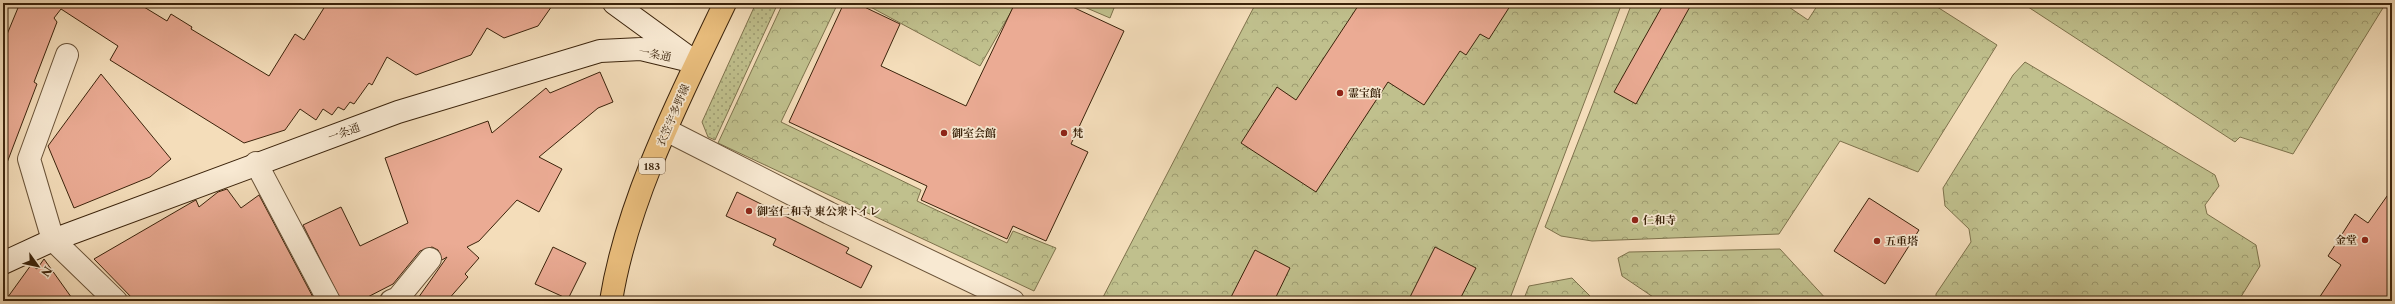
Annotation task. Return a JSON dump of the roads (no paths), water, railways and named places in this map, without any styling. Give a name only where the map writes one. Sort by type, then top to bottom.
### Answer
[{"type":"main road","name":"衣笠宇多野線","points":[[611,301],[616,266],[666,130],[695,62],[725,3]]},
{"type":"street","points":[[614,3],[695,62]]},
{"type":"street","name":"一条通","points":[[3,263],[53,240],[398,112],[600,51],[642,49],[695,62]]},
{"type":"street","points":[[68,55],[29,159],[53,240],[116,301]]},
{"type":"street","points":[[666,130],[829,213],[1013,301]]},
{"type":"street","points":[[256,164],[329,301]]},
{"type":"street","points":[[391,301],[398,298],[430,260]]},
{"type":"place","name":"霊宝館","points":[[1340,93]]},
{"type":"place","name":"御室会館","points":[[944,133]]},
{"type":"place","name":"梵","points":[[1064,133]]},
{"type":"place","name":"御室仁和寺 東公衆トイレ","points":[[749,211]]},
{"type":"place","name":"仁和寺","points":[[1635,220]]},
{"type":"place","name":"金堂","points":[[2365,240]]},
{"type":"place","name":"五重塔","points":[[1877,241]]}]
